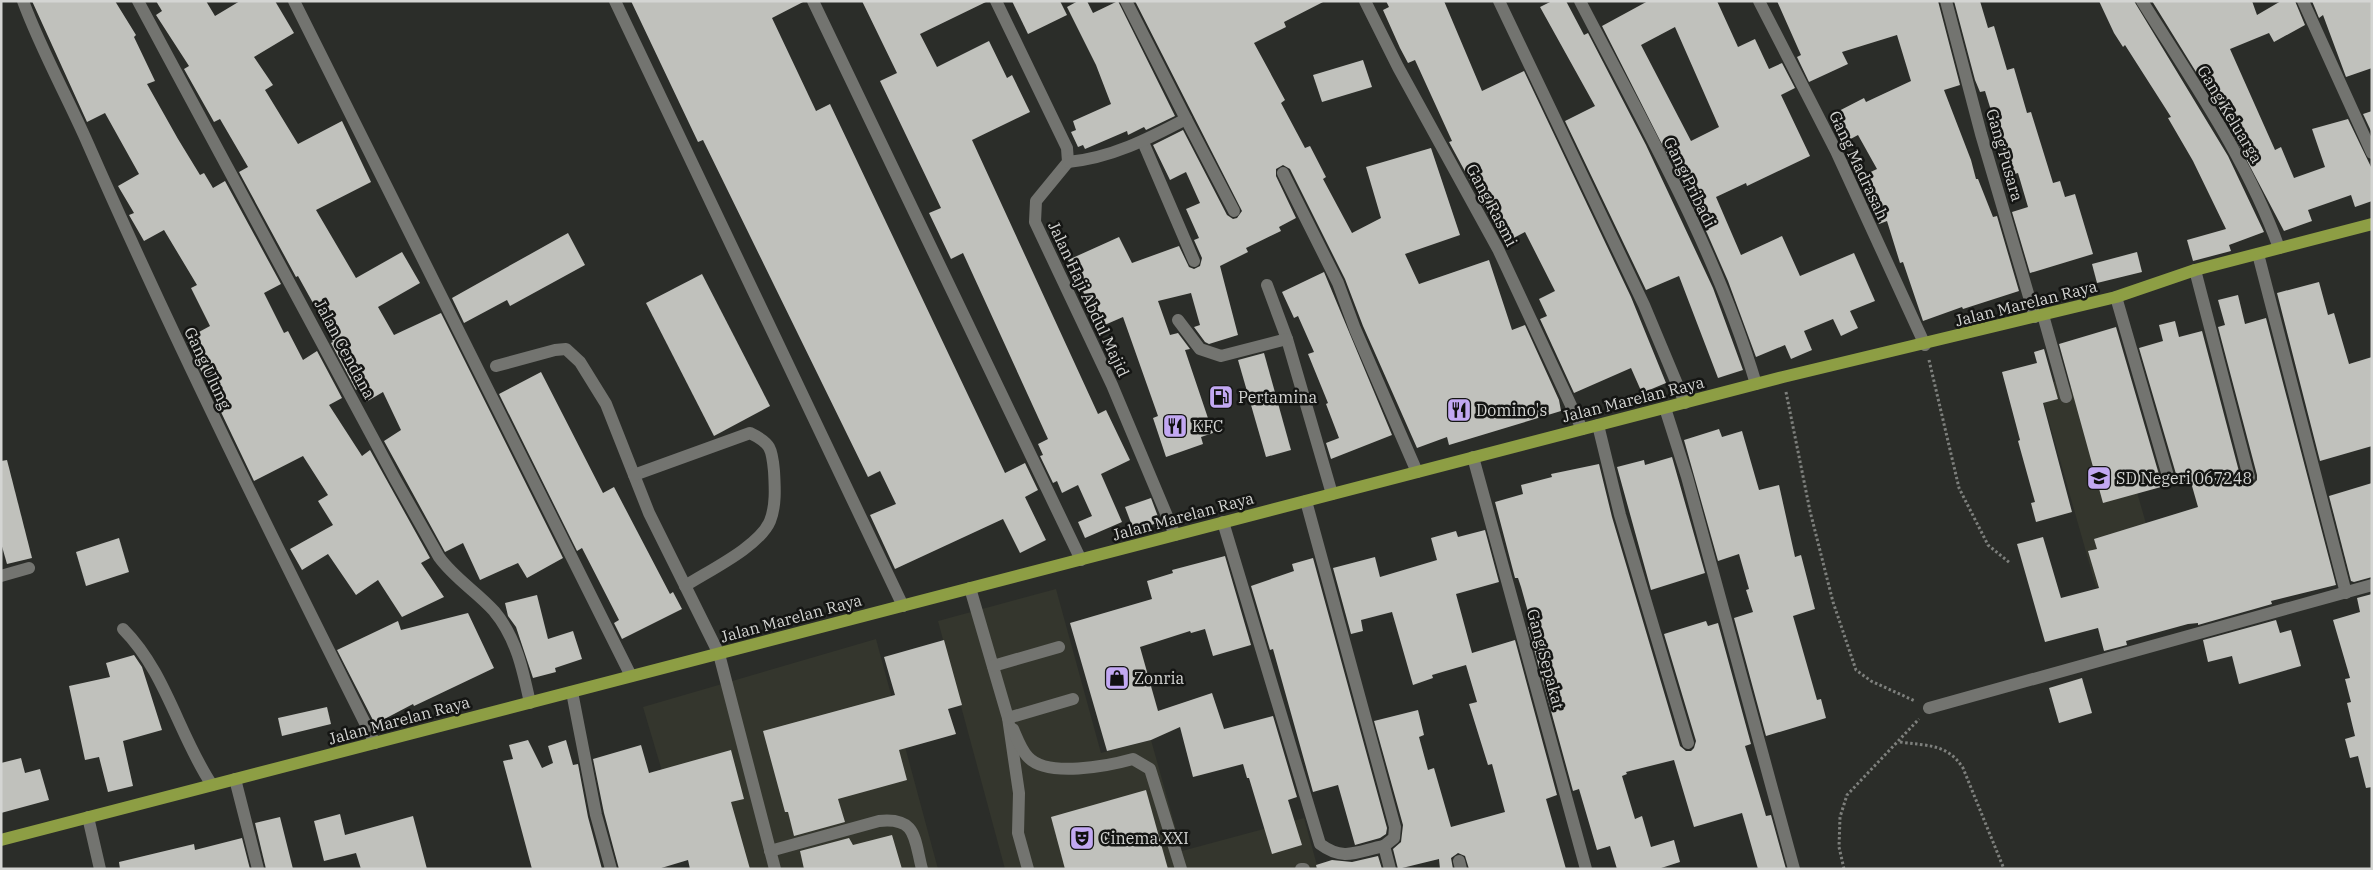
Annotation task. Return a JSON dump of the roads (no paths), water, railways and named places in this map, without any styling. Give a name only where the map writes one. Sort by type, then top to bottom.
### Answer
[{"type":"main road","name":"Jalan Marelan Raya","points":[[1,840],[1783,377],[1925,345],[2116,297],[2195,270],[2372,224]]},
{"type":"street","name":"Gang Ulung","points":[[22,1],[38,41],[87,141],[131,243],[212,416],[375,743]]},
{"type":"street","name":"Jalan Cendana","points":[[138,1],[395,479],[440,557],[447,568],[493,610],[517,648],[530,703]]},
{"type":"street","points":[[294,1],[631,676]]},
{"type":"street","points":[[615,1],[902,606]]},
{"type":"street","points":[[813,1],[1081,560]]},
{"type":"street","points":[[996,1],[1058,127],[1066,148],[1068,162],[1092,160],[1143,142],[1186,119]]},
{"type":"street","points":[[1126,1],[1234,211]]},
{"type":"street","name":"Gang Rasmi","points":[[1365,1],[1398,68],[1498,249],[1582,429]]},
{"type":"street","points":[[1499,1],[1632,279],[1686,403]]},
{"type":"street","name":"Gang Pribadi","points":[[1580,1],[1661,158],[1711,263],[1742,338],[1756,384]]},
{"type":"street","name":"Gang Madrasah","points":[[1759,1],[1836,151],[1925,345]]},
{"type":"street","name":"Gang Pusara","points":[[1946,1],[1982,134],[2066,397]]},
{"type":"street","name":"Gang Keluarga","points":[[2142,1],[2224,133],[2258,196],[2279,248]]},
{"type":"street","points":[[2303,1],[2372,153]]},
{"type":"street","points":[[1143,142],[1194,261]]},
{"type":"street","name":"Jalan Haji Abdul Majid","points":[[1068,162],[1036,201],[1035,222],[1112,385],[1175,535]]},
{"type":"street","points":[[1283,172],[1338,284],[1355,329],[1417,472]]},
{"type":"street","points":[[2258,254],[2346,593]]},
{"type":"street","points":[[2195,270],[2249,477]]},
{"type":"street","points":[[1268,285],[1287,339],[1332,494]]},
{"type":"street","points":[[2116,297],[2168,476]]},
{"type":"street","points":[[1178,320],[1200,349],[1220,356],[1287,339]]},
{"type":"street","points":[[496,366],[561,349],[570,352],[580,362],[606,404],[649,513],[719,654],[775,869]]},
{"type":"street","points":[[1665,408],[1687,477],[1794,869]]},
{"type":"street","points":[[1598,425],[1620,515],[1688,744]]},
{"type":"street","points":[[634,474],[750,433],[765,440],[773,453],[774,511],[765,530],[748,546],[685,586]]},
{"type":"street","name":"Gang Sepakat","points":[[1473,457],[1586,869]]},
{"type":"street","points":[[1223,522],[1320,844],[1332,852],[1345,856],[1384,846],[1394,838],[1396,828],[1306,501]]},
{"type":"street","points":[[1,576],[28,568]]},
{"type":"street","points":[[1929,708],[2372,585]]},
{"type":"street","points":[[974,587],[998,653],[993,666],[1008,718],[1018,792],[1018,833],[1028,869]]},
{"type":"street","points":[[123,629],[144,654],[198,764],[212,785]]},
{"type":"street","points":[[993,666],[1059,647]]},
{"type":"street","points":[[572,692],[596,815],[611,869]]},
{"type":"street","points":[[1008,718],[1073,699]]},
{"type":"street","points":[[1008,718],[1028,757],[1040,765],[1071,769],[1133,759],[1150,769],[1181,869]]},
{"type":"street","points":[[235,779],[258,869]]},
{"type":"street","points":[[88,817],[100,869]]},
{"type":"street","points":[[770,851],[879,821],[894,819],[905,822],[909,828],[914,837],[922,869]]},
{"type":"street","points":[[1384,846],[1390,869]]},
{"type":"place","name":"Pertamina","points":[[1221,397]]},
{"type":"place","name":"Domino's","points":[[1459,410]]},
{"type":"place","name":"KFC","points":[[1175,426]]},
{"type":"place","name":"SD Negeri 067248","points":[[2099,478]]},
{"type":"place","name":"Zonria","points":[[1117,678]]},
{"type":"place","name":"Cinema XXI","points":[[1082,838]]}]
